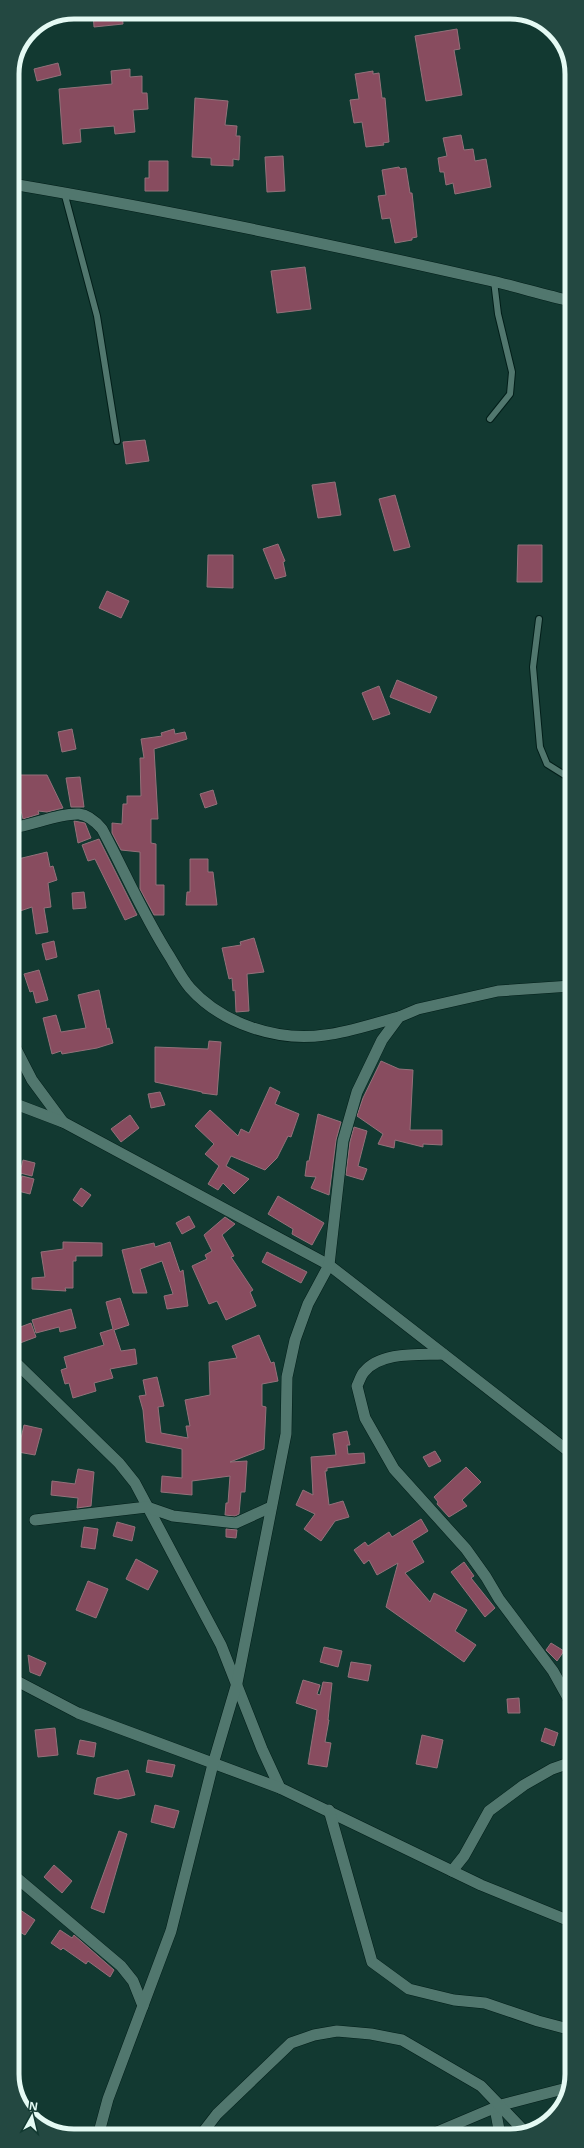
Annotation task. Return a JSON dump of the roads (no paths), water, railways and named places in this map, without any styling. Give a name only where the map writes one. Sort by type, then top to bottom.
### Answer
[{"type":"street","points":[[19,185],[64,192],[327,244],[494,281],[565,299]]},
{"type":"street","points":[[19,826],[66,815],[80,814],[93,819],[102,829],[155,934],[190,988],[224,1016],[267,1032],[293,1035],[325,1036],[399,1016],[418,1009],[498,991],[565,986]]},
{"type":"street","points":[[100,2129],[108,2098],[178,1907],[213,1764],[237,1683],[286,1434],[287,1377],[295,1340],[308,1304],[328,1266],[343,1141],[357,1092],[382,1040],[399,1016]]},
{"type":"street","points":[[19,1055],[32,1080],[63,1122]]},
{"type":"street","points":[[19,1105],[63,1122],[328,1266],[565,1449]]},
{"type":"street","points":[[443,1354],[398,1356],[379,1361],[364,1372],[357,1386],[365,1418],[394,1469],[466,1550],[486,1577],[499,1599],[553,1671],[565,1691]]},
{"type":"street","points":[[19,1366],[119,1463],[135,1483],[221,1645],[262,1749],[280,1788]]},
{"type":"street","points":[[35,1520],[147,1507],[173,1516],[236,1523],[271,1507]]},
{"type":"street","points":[[19,1682],[78,1713],[280,1788],[329,1810],[481,1885],[565,1919]]},
{"type":"street","points":[[452,1871],[464,1856],[489,1810],[524,1785],[552,1769],[565,1764]]},
{"type":"street","points":[[329,1810],[372,1962],[409,1990],[454,2000],[485,2003],[538,2021],[565,2028]]},
{"type":"street","points":[[19,1878],[28,1888],[121,1966],[134,1981],[142,2006]]},
{"type":"street","points":[[205,2129],[217,2114],[291,2043],[314,2035],[337,2031],[371,2034],[402,2040],[481,2086],[498,2106],[521,2128]]},
{"type":"street","points":[[444,2129],[498,2106],[563,2089]]},
{"type":"street","points":[[498,2106],[500,2129]]},
{"type":"lane","points":[[64,192],[97,316],[117,441]]},
{"type":"lane","points":[[490,419],[510,394],[512,372],[498,314],[494,281]]},
{"type":"lane","points":[[539,619],[533,667],[540,747],[547,764],[565,775]]}]
